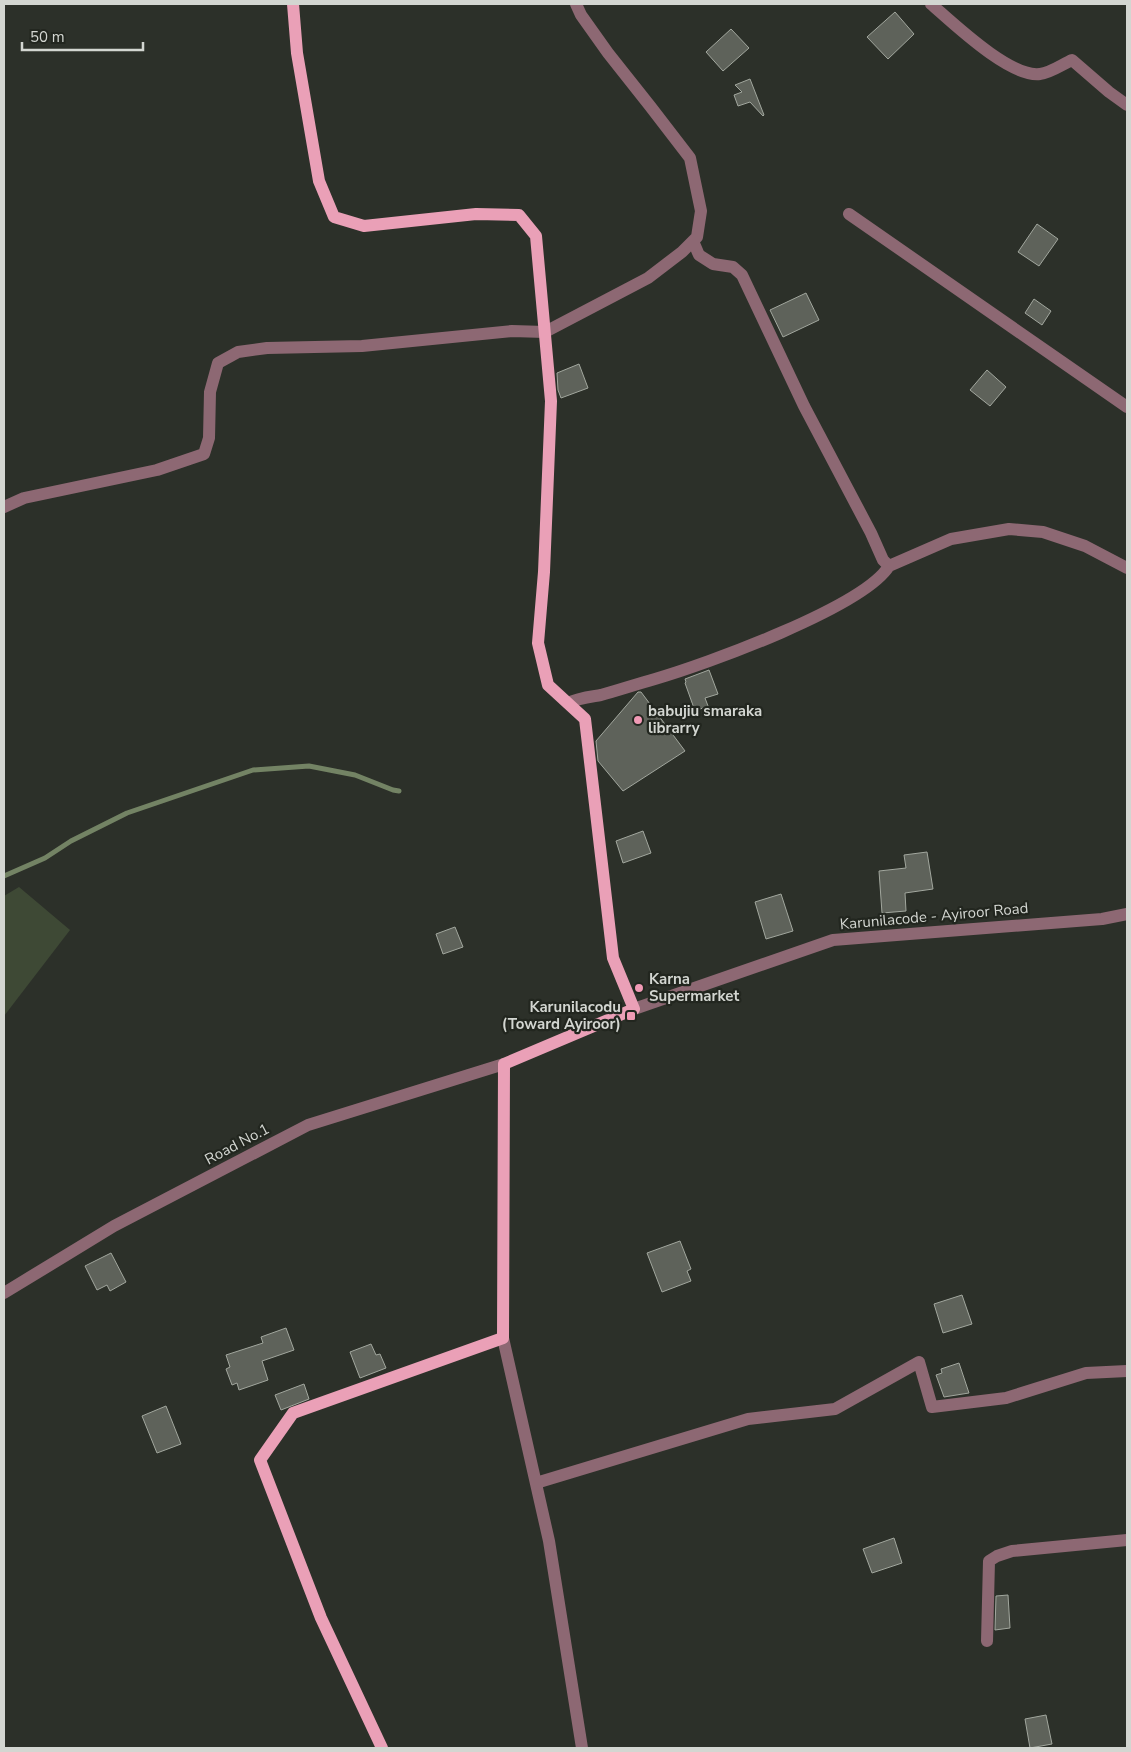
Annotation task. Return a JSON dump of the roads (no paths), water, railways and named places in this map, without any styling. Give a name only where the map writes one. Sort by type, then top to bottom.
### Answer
[{"type":"main road","points":[[293,4],[296,53],[319,181],[334,217],[364,226],[476,214],[519,215],[536,236],[551,401],[544,572],[538,643],[548,685],[585,719],[613,958],[634,1009],[504,1064],[503,1338],[293,1413],[260,1460],[321,1618],[382,1748]]},
{"type":"street","points":[[4,507],[24,498],[158,470],[204,454],[209,438],[210,392],[215,371],[218,363],[238,352],[268,348],[362,346],[512,331],[545,332],[648,278],[682,252],[697,237],[701,211],[690,158],[608,53],[581,15],[576,4]]},
{"type":"street","points":[[931,4],[984,50],[1024,73],[1041,74],[1072,60],[1127,105]]},
{"type":"street","points":[[849,214],[1127,407]]},
{"type":"street","points":[[693,241],[699,255],[713,264],[734,267],[742,275],[804,406],[871,533],[882,560],[889,566]]},
{"type":"street","points":[[568,703],[668,675],[784,630],[838,606],[869,586],[889,566],[951,539],[1009,529],[1043,532],[1085,546],[1127,568]]},
{"type":"street","name":"Karunilacode - Ayiroor Road","points":[[634,1009],[833,940],[1102,919],[1127,914]]},
{"type":"street","name":"Road No.1","points":[[4,1293],[114,1226],[308,1125],[504,1064]]},
{"type":"street","points":[[503,1338],[549,1541],[582,1748]]},
{"type":"street","points":[[536,1483],[748,1419],[835,1409],[919,1362],[932,1407],[1006,1398],[1086,1373],[1127,1371]]},
{"type":"street","points":[[987,1641],[989,1561],[1012,1551],[1127,1540]]},
{"type":"waterway","points":[[4,876],[45,858],[71,841],[127,813],[253,770],[309,766],[355,775],[399,791]]},
{"type":"place","name":"babujiu smaraka librarry","points":[[638,720]]},
{"type":"place","name":"Karna Supermarket","points":[[639,988]]},
{"type":"place","name":"Karunilacodu (Toward Ayiroor)","points":[[631,1016]]}]
